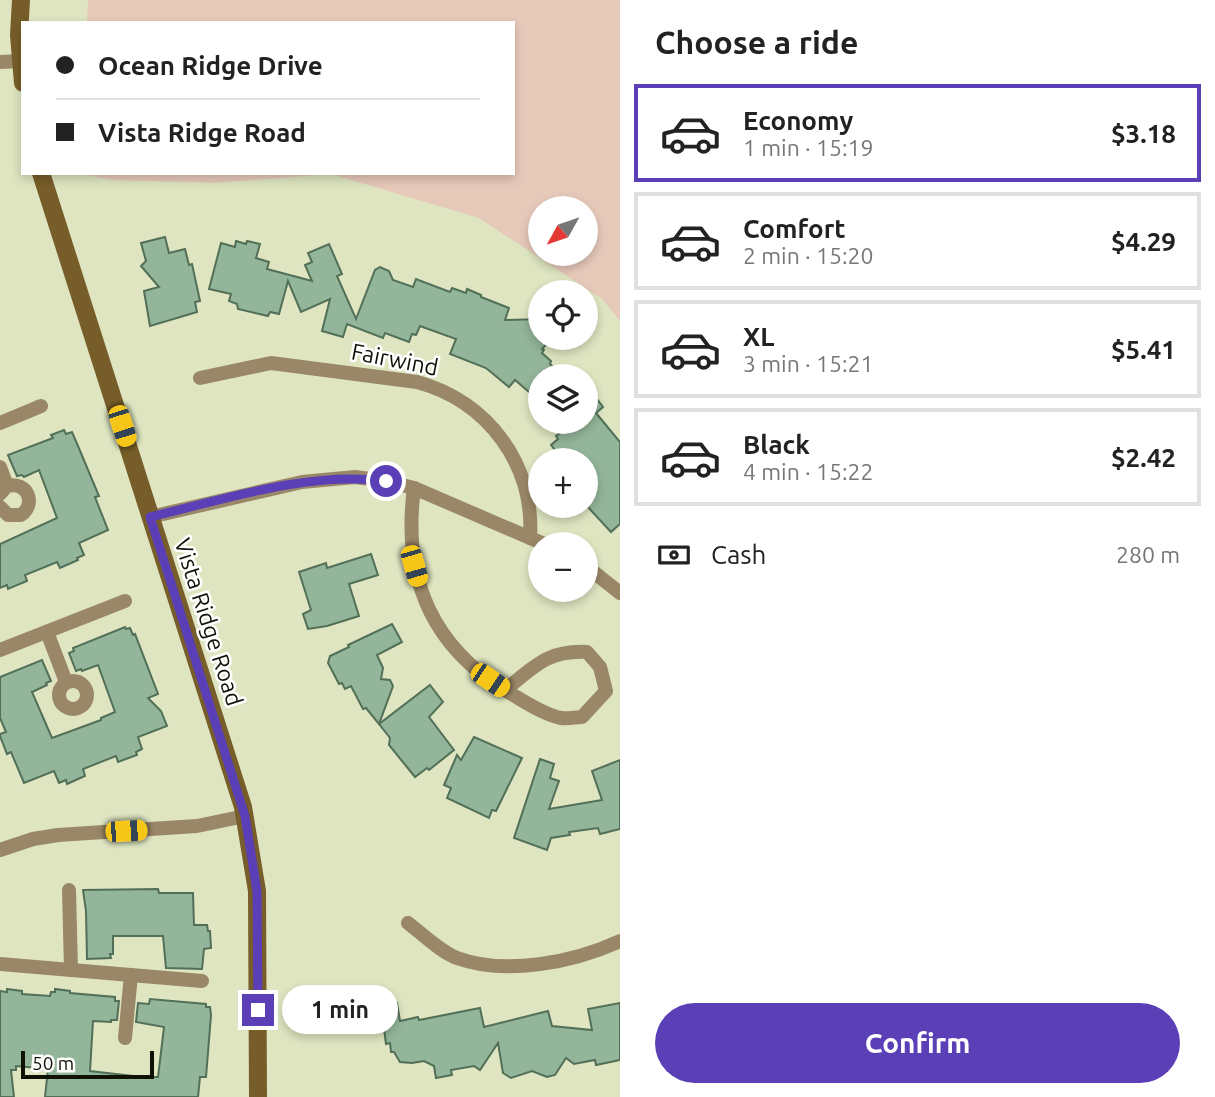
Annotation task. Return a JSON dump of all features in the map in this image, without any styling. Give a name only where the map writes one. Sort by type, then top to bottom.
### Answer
[{"type":"street","points":[[21,0],[21,68]]},
{"type":"street","points":[[0,62],[20,61]]},
{"type":"street","name":"Vista Ridge Road","points":[[42,175],[245,816],[257,891],[258,1097]]},
{"type":"street","name":"Fairwind","points":[[200,378],[271,363],[417,382],[436,387],[459,398],[479,414],[512,455],[524,478],[530,503],[530,532]]},
{"type":"street","points":[[0,423],[41,406]]},
{"type":"street","points":[[0,467],[4,490],[13,485],[24,489],[28,494],[29,506],[15,516],[8,515],[0,508]]},
{"type":"street","points":[[150,517],[323,479],[364,478],[414,488],[528,537]]},
{"type":"street","points":[[414,488],[410,515],[411,546],[423,595],[436,623],[453,648],[474,670],[505,691],[561,718],[582,717],[606,691],[600,667],[587,652],[565,651],[547,658],[505,691]]},
{"type":"street","points":[[598,576],[620,593]]},
{"type":"street","points":[[0,650],[125,601]]},
{"type":"street","points":[[47,632],[66,682]]},
{"type":"street","points":[[0,850],[33,839],[58,835],[197,826],[245,816]]},
{"type":"street","points":[[69,890],[71,970]]},
{"type":"street","points":[[408,923],[455,958],[486,964],[550,963],[575,958],[620,941]]},
{"type":"street","points":[[0,964],[202,981]]},
{"type":"street","points":[[125,1038],[131,975]]},
{"type":"shaded area","points":[[88,0],[620,0],[620,321],[598,296],[598,280],[573,280],[552,266],[598,266],[598,196],[528,196],[528,250],[479,218],[334,175],[515,175],[515,21],[87,21]]},
{"type":"shaded area","points":[[86,175],[318,175],[215,183],[113,180]]},
{"type":"building","points":[[165,237],[169,253],[185,249],[189,265],[192,264],[200,301],[195,302],[197,312],[150,326],[144,291],[159,287],[141,266],[146,261],[141,243]]},
{"type":"building","points":[[236,241],[260,244],[256,258],[269,262],[267,269],[312,281],[305,265],[312,262],[308,253],[329,244],[342,274],[337,276],[356,319],[375,270],[380,267],[389,271],[393,280],[413,287],[416,279],[450,292],[452,288],[466,293],[467,289],[509,308],[505,320],[528,319],[528,350],[544,350],[542,353],[551,361],[550,364],[528,364],[528,391],[515,380],[509,387],[486,368],[450,354],[456,339],[420,326],[409,342],[385,333],[383,338],[347,324],[343,337],[322,331],[330,299],[301,312],[288,281],[279,314],[270,312],[268,316],[238,309],[237,304],[229,301],[231,294],[209,289],[221,243],[235,247]]},
{"type":"building","points":[[598,415],[620,442],[620,524],[611,532],[598,518],[598,448],[553,448],[551,445],[558,439],[556,436],[598,434]]},
{"type":"building","points":[[64,430],[66,434],[72,432],[99,496],[95,497],[108,530],[79,543],[84,555],[77,558],[78,560],[60,568],[57,562],[25,575],[27,581],[8,589],[7,585],[0,588],[0,544],[57,518],[39,470],[24,477],[17,476],[8,455],[53,438],[51,435]]},
{"type":"building","points":[[371,554],[378,575],[349,584],[359,616],[308,629],[303,614],[311,610],[299,572],[326,563],[327,568]]},
{"type":"building","points":[[392,624],[402,642],[377,655],[383,668],[381,679],[390,680],[393,686],[379,724],[366,708],[363,709],[351,686],[345,689],[342,683],[339,684],[328,663],[330,656],[349,647],[348,645]]},
{"type":"building","points":[[125,627],[135,634],[158,694],[148,698],[161,711],[167,726],[138,737],[142,749],[136,752],[137,755],[118,762],[116,756],[83,769],[85,776],[67,784],[66,780],[59,783],[54,771],[24,783],[11,752],[7,754],[0,736],[6,732],[0,718],[0,677],[42,660],[51,681],[32,692],[52,738],[101,720],[115,712],[98,665],[76,671],[69,653],[74,651],[73,648]]},
{"type":"building","points":[[430,685],[443,702],[429,717],[454,750],[429,770],[427,768],[415,777],[389,745],[390,738],[379,724]]},
{"type":"building","points":[[474,737],[522,758],[496,811],[492,810],[489,818],[447,798],[451,788],[444,785],[457,755],[461,760]]},
{"type":"building","points":[[540,759],[554,764],[550,778],[559,781],[549,809],[602,800],[592,771],[620,760],[620,829],[600,834],[598,828],[569,832],[570,835],[551,838],[547,850],[514,838]]},
{"type":"building","points":[[158,889],[159,893],[193,893],[194,925],[207,925],[210,931],[211,948],[204,949],[202,969],[166,968],[163,936],[113,936],[111,958],[87,959],[83,890]]},
{"type":"building","points":[[7,989],[22,991],[22,994],[50,996],[55,989],[115,997],[115,1001],[119,1001],[117,1020],[93,1021],[90,1071],[142,1077],[158,1077],[164,1027],[136,1022],[138,1003],[149,1004],[150,999],[206,1004],[206,1007],[210,1007],[211,1015],[206,1077],[200,1077],[198,1097],[45,1097],[48,1069],[16,1066],[16,1070],[11,1070],[14,1097],[0,1097],[0,991],[7,992]]},
{"type":"building","points":[[397,1003],[400,1021],[480,1008],[484,1027],[548,1011],[552,1026],[592,1030],[588,1009],[620,1003],[620,1060],[596,1065],[595,1060],[574,1064],[566,1058],[555,1075],[547,1077],[532,1071],[511,1078],[503,1073],[498,1043],[480,1070],[474,1066],[451,1070],[452,1075],[436,1078],[434,1066],[424,1061],[400,1062],[394,1052],[391,1052],[390,1043],[386,1044],[381,1006]]},
{"type":"route","points":[[258,1010],[257,891],[245,816],[150,517],[302,482],[355,477],[386,481]]}]
